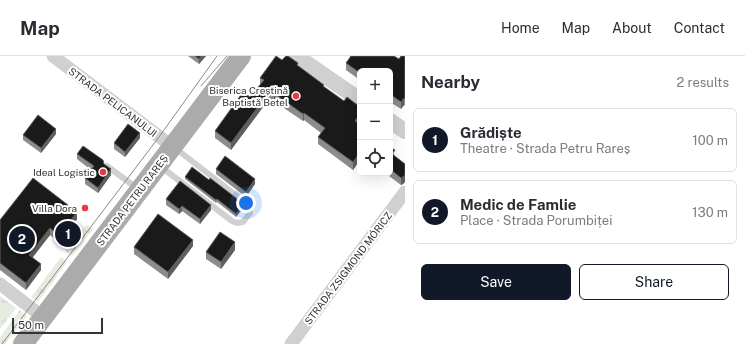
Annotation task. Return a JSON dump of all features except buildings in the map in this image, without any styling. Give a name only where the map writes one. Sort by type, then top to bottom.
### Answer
[{"type":"main road","name":"STRADA PETRU RAREȘ","points":[[23,344],[241,56]]},
{"type":"street","name":"STRADA PELICANULUI","points":[[52,56],[173,147]]},
{"type":"street","points":[[296,56],[357,98]]},
{"type":"street","points":[[393,123],[405,131]]},
{"type":"street","name":"STRADA ZSIGMOND MÓRICZ","points":[[290,344],[405,192]]},
{"type":"street","points":[[0,284],[43,317]]},
{"type":"lane","points":[[158,165],[232,221],[238,223],[243,222],[250,213],[250,208],[173,147]]},
{"type":"lane","points":[[107,166],[140,190]]},
{"type":"green space","points":[[86,225],[93,229],[72,256],[65,251]]},
{"type":"green space","points":[[61,257],[67,262],[38,302],[31,297]]},
{"type":"green space","points":[[0,296],[16,308],[0,329]]},
{"type":"green space","points":[[20,310],[27,316],[5,344],[0,344],[0,337]]},
{"type":"tram line","points":[[2,344],[159,137],[217,56]]},
{"type":"tram line","points":[[201,86],[227,56]]},
{"type":"place","name":"Biserica Creștină Baptistă Betel","points":[[296,96]]},
{"type":"place","name":"Ideal Logistic","points":[[103,172]]},
{"type":"place","name":"Villa Dora","points":[[85,208]]},
{"type":"place","name":"Grădiște","points":[[68,234]]},
{"type":"place","name":"Medic de Famlie","points":[[22,239]]}]
